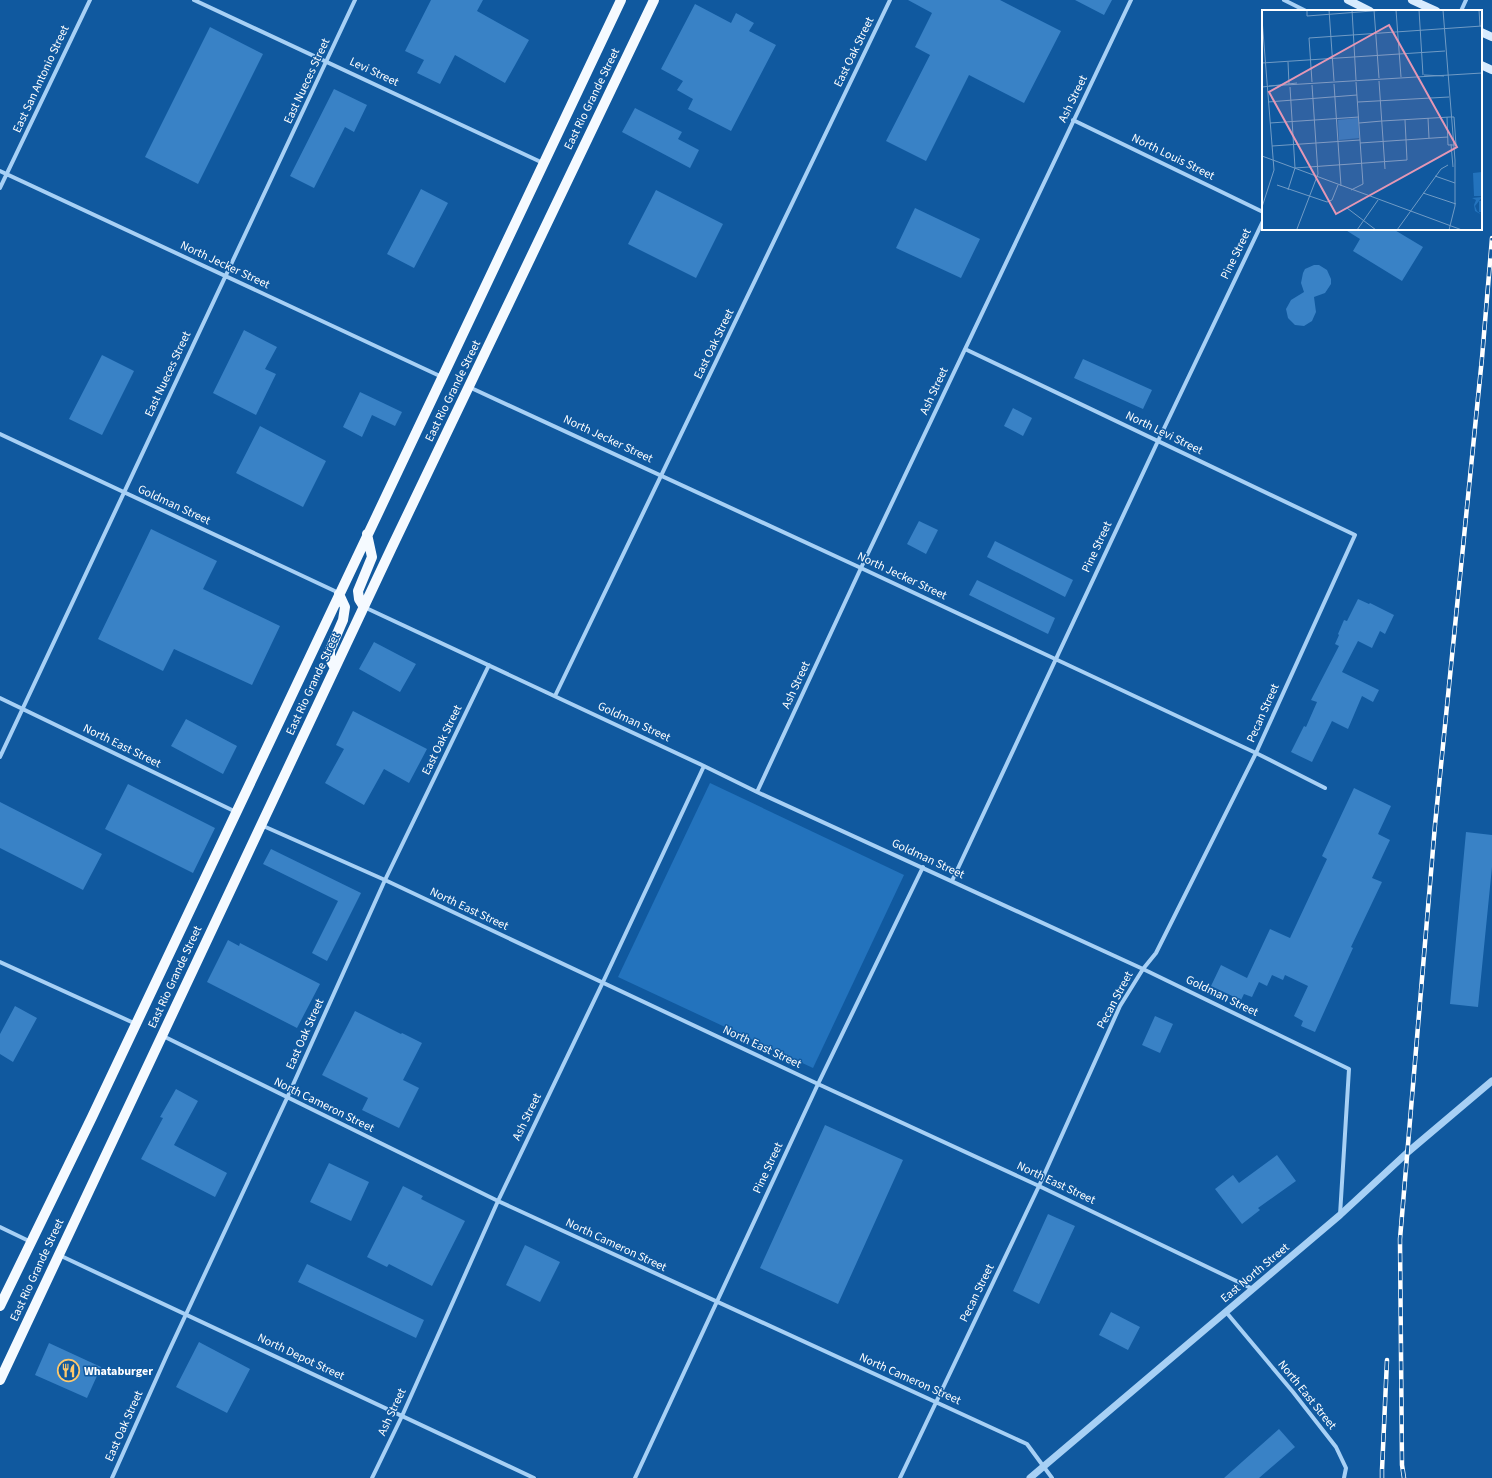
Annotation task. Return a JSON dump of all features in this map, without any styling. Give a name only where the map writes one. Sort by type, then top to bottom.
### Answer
[{"type":"main road","name":"East Rio Grande Street","points":[[0,1306],[136,1024],[621,0]]},
{"type":"main road","name":"East Rio Grande Street","points":[[0,1380],[335,668],[654,0]]},
{"type":"main road","points":[[1348,0],[1368,10]]},
{"type":"main road","points":[[1412,0],[1434,10]]},
{"type":"main road","points":[[1482,32],[1492,37]]},
{"type":"main road","points":[[1482,65],[1492,70]]},
{"type":"main road","points":[[364,607],[359,599],[358,591],[372,557],[367,534]]},
{"type":"main road","points":[[335,668],[330,659],[330,650],[343,620],[345,607],[340,594]]},
{"type":"street","name":"East San Antonio Street","points":[[0,188],[90,0]]},
{"type":"street","name":"Levi Street","points":[[194,0],[544,163]]},
{"type":"street","name":"East Nueces Street","points":[[0,757],[356,0]]},
{"type":"street","name":"East Oak Street","points":[[555,696],[890,0]]},
{"type":"street","name":"Ash Street","points":[[757,792],[861,568],[1131,0]]},
{"type":"street","points":[[1284,0],[1304,10]]},
{"type":"street","points":[[1461,10],[1466,0]]},
{"type":"street","name":"North Louis Street","points":[[1073,120],[1262,212]]},
{"type":"street","name":"North Jecker Street","points":[[0,171],[442,376]]},
{"type":"street","name":"Pine Street","points":[[952,881],[1055,659],[1262,223]]},
{"type":"street","name":"North Levi Street","points":[[965,349],[1355,535]]},
{"type":"street","name":"North Jecker Street","points":[[469,387],[662,475],[1256,753],[1325,788]]},
{"type":"street","name":"Goldman Street","points":[[0,434],[340,594]]},
{"type":"street","name":"Pecan Street","points":[[900,1478],[1039,1186],[1120,1006],[1143,969],[1156,953],[1256,753],[1355,535]]},
{"type":"street","name":"Goldman Street","points":[[364,607],[757,792],[1143,969],[1349,1069],[1340,1216]]},
{"type":"street","name":"East Oak Street","points":[[112,1478],[186,1314],[287,1098],[385,880],[489,665]]},
{"type":"street","name":"North East Street","points":[[0,698],[236,812]]},
{"type":"street","name":"Ash Street","points":[[372,1478],[402,1416],[498,1201],[704,766]]},
{"type":"street","name":"North East Street","points":[[261,825],[385,880],[818,1084],[1039,1186],[1253,1289]]},
{"type":"street","name":"Pine Street","points":[[636,1478],[818,1084],[923,868]]},
{"type":"street","points":[[0,962],[136,1024]]},
{"type":"street","name":"North Cameron Street","points":[[162,1036],[498,1201],[1027,1444],[1052,1478]]},
{"type":"street","name":"East North Street","points":[[1030,1478],[1340,1216],[1408,1152],[1492,1081]]},
{"type":"street","points":[[0,1227],[32,1242]]},
{"type":"street","name":"North Depot Street","points":[[59,1255],[534,1478]]},
{"type":"street","name":"North East Street","points":[[1226,1312],[1293,1392],[1336,1447],[1346,1468],[1344,1478]]},
{"type":"shaded area","points":[[710,783],[904,875],[813,1068],[618,977]]},
{"type":"building","points":[[431,0],[483,0],[477,11],[529,40],[505,83],[455,55],[440,84],[417,73],[424,60],[405,51]]},
{"type":"building","points":[[908,0],[1000,0],[1061,31],[1024,103],[969,75],[926,161],[886,141],[930,55],[915,47],[932,13]]},
{"type":"building","points":[[1075,0],[1112,0],[1104,15]]},
{"type":"building","points":[[695,4],[731,23],[736,13],[754,23],[749,31],[776,45],[731,131],[688,109],[693,99],[677,90],[683,81],[661,69]]},
{"type":"building","points":[[210,27],[263,54],[198,184],[145,157]]},
{"type":"building","points":[[334,89],[367,105],[354,132],[345,127],[314,188],[290,176]]},
{"type":"building","points":[[635,108],[682,132],[678,139],[699,150],[690,168],[622,132]]},
{"type":"building","points":[[421,189],[448,203],[414,268],[387,254]]},
{"type":"building","points":[[656,190],[723,224],[696,278],[628,244]]},
{"type":"building","points":[[915,208],[980,239],[961,278],[896,248]]},
{"type":"building","points":[[1346,230],[1395,230],[1423,247],[1402,281],[1353,251],[1360,239]]},
{"type":"building","points":[[1314,265],[1319,265],[1327,270],[1331,279],[1331,284],[1325,293],[1314,297],[1316,312],[1312,321],[1304,326],[1295,325],[1288,318],[1286,309],[1291,300],[1304,292],[1301,283],[1303,273],[1305,269]]},
{"type":"building","points":[[244,330],[277,347],[265,369],[276,374],[256,415],[213,393]]},
{"type":"building","points":[[102,355],[134,371],[102,435],[69,419]]},
{"type":"building","points":[[1083,359],[1152,390],[1143,409],[1074,378]]},
{"type":"building","points":[[360,392],[402,412],[395,426],[372,415],[362,437],[343,427]]},
{"type":"building","points":[[1013,408],[1032,418],[1023,436],[1004,426]]},
{"type":"building","points":[[260,426],[326,461],[303,507],[236,473]]},
{"type":"building","points":[[919,521],[938,530],[926,554],[907,544]]},
{"type":"building","points":[[151,529],[217,561],[203,589],[280,626],[252,685],[174,649],[163,671],[98,639]]},
{"type":"building","points":[[995,541],[1073,580],[1065,597],[987,557]]},
{"type":"building","points":[[977,580],[1055,618],[1048,634],[969,595]]},
{"type":"building","points":[[1358,599],[1369,604],[1370,603],[1394,615],[1385,634],[1380,631],[1372,648],[1358,641],[1342,672],[1379,690],[1373,702],[1362,696],[1348,729],[1332,721],[1312,762],[1291,752],[1304,726],[1306,727],[1317,702],[1311,700],[1339,646],[1335,644],[1344,620],[1347,621]]},
{"type":"building","points":[[374,642],[416,664],[400,692],[359,669]]},
{"type":"building","points":[[353,711],[427,749],[409,783],[384,769],[364,805],[325,783],[344,749],[336,745]]},
{"type":"building","points":[[186,719],[237,746],[223,774],[171,746]]},
{"type":"building","points":[[128,784],[215,828],[193,873],[105,829]]},
{"type":"building","points":[[1354,788],[1391,806],[1378,834],[1390,840],[1372,878],[1382,882],[1351,947],[1353,948],[1315,1032],[1301,1026],[1303,1021],[1294,1016],[1308,986],[1285,975],[1283,980],[1272,975],[1267,986],[1259,982],[1252,997],[1244,994],[1241,1000],[1211,986],[1221,965],[1247,978],[1270,929],[1290,938],[1327,859],[1322,856]]},
{"type":"building","points":[[0,802],[102,854],[83,890],[0,848]]},
{"type":"building","points":[[1466,832],[1492,835],[1492,867],[1478,1007],[1450,1004]]},
{"type":"building","points":[[271,849],[361,893],[327,961],[312,953],[338,901],[263,864]]},
{"type":"building","points":[[228,940],[239,946],[240,943],[320,984],[297,1028],[207,982]]},
{"type":"building","points":[[15,1006],[37,1018],[13,1062],[0,1054],[0,1034]]},
{"type":"building","points":[[355,1011],[422,1043],[403,1080],[419,1088],[399,1128],[362,1110],[368,1098],[322,1075]]},
{"type":"building","points":[[1155,1016],[1173,1024],[1160,1053],[1142,1045]]},
{"type":"building","points":[[176,1089],[198,1101],[174,1145],[227,1173],[215,1197],[141,1159],[163,1118],[160,1117]]},
{"type":"building","points":[[825,1125],[903,1160],[838,1304],[760,1268]]},
{"type":"building","points":[[1277,1155],[1296,1181],[1258,1208],[1260,1210],[1242,1224],[1215,1189],[1233,1175],[1239,1183]]},
{"type":"building","points":[[329,1163],[369,1182],[351,1221],[310,1202]]},
{"type":"building","points":[[403,1186],[423,1196],[421,1199],[465,1221],[432,1286],[389,1264],[387,1267],[367,1257]]},
{"type":"building","points":[[1048,1214],[1075,1226],[1039,1304],[1013,1291]]},
{"type":"building","points":[[525,1245],[560,1262],[540,1302],[506,1285]]},
{"type":"building","points":[[307,1264],[424,1320],[416,1338],[298,1282]]},
{"type":"building","points":[[1111,1312],[1140,1327],[1128,1350],[1099,1335]]},
{"type":"building","points":[[199,1342],[250,1369],[227,1413],[176,1387]]},
{"type":"building","name":"Whataburger","points":[[49,1343],[101,1367],[87,1398],[35,1375]]},
{"type":"building","points":[[1279,1429],[1295,1447],[1259,1478],[1224,1478]]},
{"type":"railway","points":[[1404,1478],[1402,1465],[1400,1239],[1435,825],[1482,358],[1492,238]]},
{"type":"railway","points":[[1382,1478],[1387,1360]]},
{"type":"place","name":"Whataburger","points":[[68,1371]]}]
